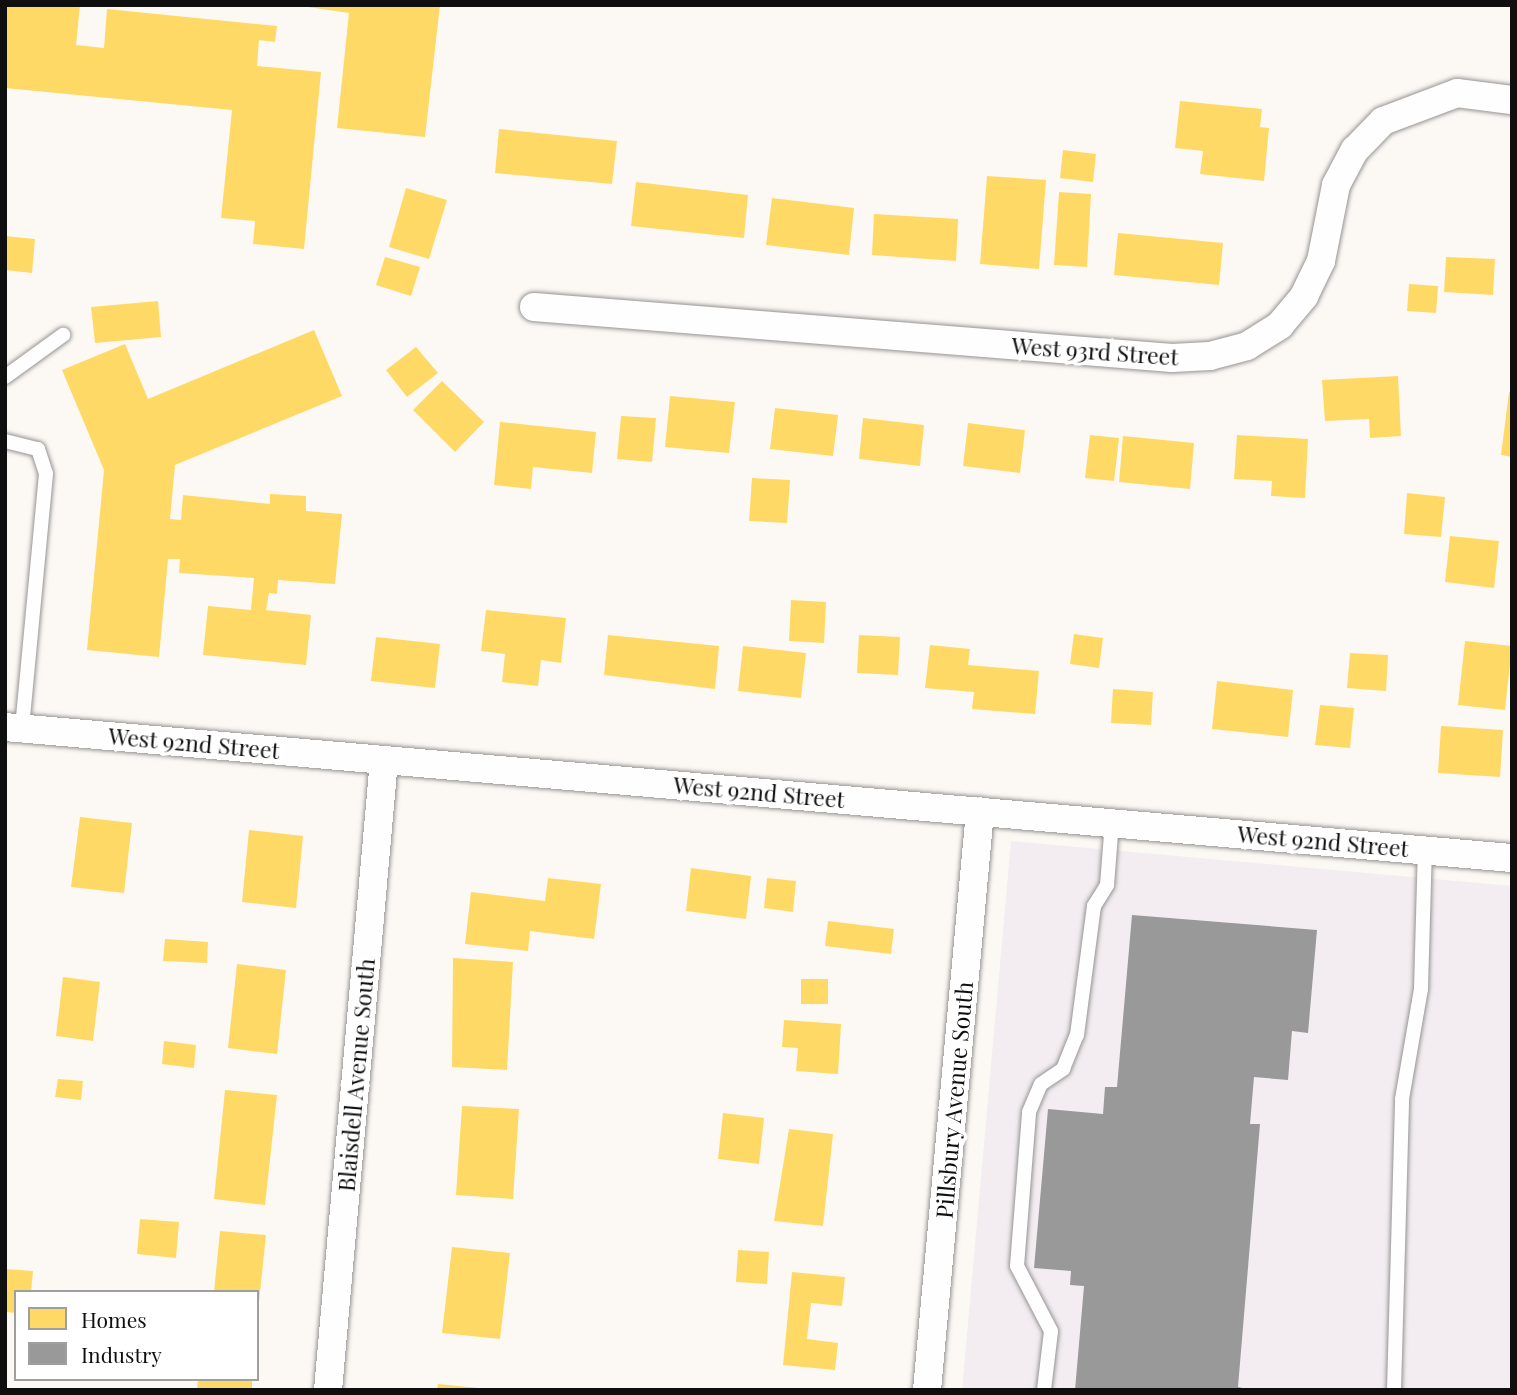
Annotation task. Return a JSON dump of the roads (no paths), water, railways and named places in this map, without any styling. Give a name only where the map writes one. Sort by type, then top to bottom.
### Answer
[{"type":"street","name":"West 93rd Street","points":[[534,307],[1172,358],[1210,356],[1247,346],[1280,325],[1304,296],[1321,261],[1336,185],[1355,150],[1383,121],[1457,93],[1512,100]]},
{"type":"street","name":"West 92nd Street","points":[[14,728],[1512,858]]},
{"type":"street","name":"Blaisdell Avenue South","points":[[328,1390],[384,760]]},
{"type":"street","name":"Pillsbury Avenue South","points":[[927,1390],[981,811]]},
{"type":"lane","points":[[5,377],[63,335]]},
{"type":"lane","points":[[5,442],[38,449],[46,474],[14,728]]},
{"type":"lane","points":[[1044,1390],[1051,1331],[1017,1266],[1028,1112],[1041,1084],[1063,1069],[1069,1056],[1094,906],[1107,885],[1112,822]]},
{"type":"lane","points":[[1394,1390],[1402,1099],[1421,989],[1425,850]]}]
